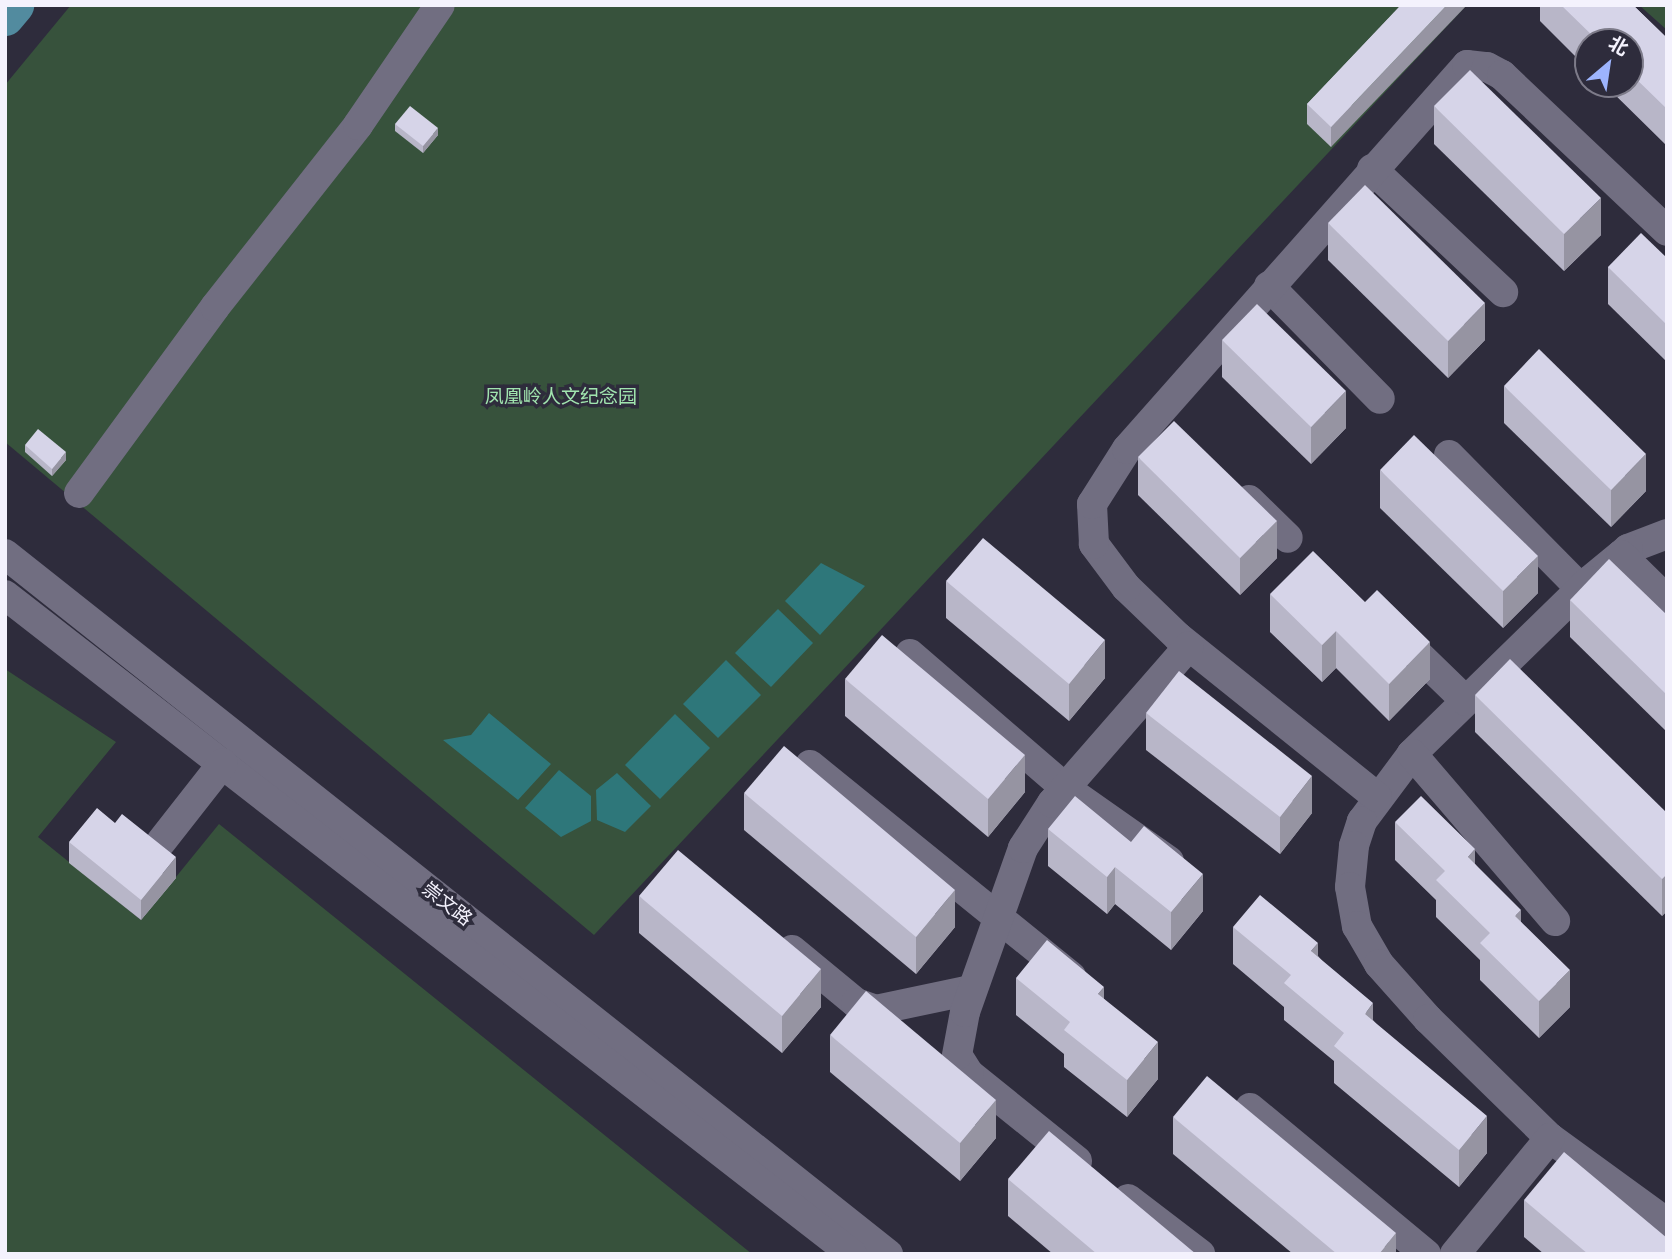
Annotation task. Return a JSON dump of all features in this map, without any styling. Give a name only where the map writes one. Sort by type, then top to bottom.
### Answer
[{"type":"main road","points":[[5,17],[15,5]]},
{"type":"street","points":[[79,493],[215,307],[358,125],[440,5]]},
{"type":"street","points":[[1377,797],[1189,646],[1126,587],[1094,544],[1092,504],[1105,480],[1169,421],[1269,286],[1455,75],[1467,65],[1487,67],[1502,75],[1667,231]]},
{"type":"street","points":[[1372,169],[1503,292]]},
{"type":"street","points":[[1269,286],[1380,399]]},
{"type":"street","points":[[1449,455],[1581,589]]},
{"type":"street","points":[[1228,480],[1288,538]]},
{"type":"street","points":[[1667,534],[1621,555],[1581,589],[1515,673],[1466,701],[1412,754],[1377,797],[1354,846],[1350,887],[1357,926],[1379,964],[1428,1019],[1550,1138],[1667,1223]]},
{"type":"street","name":"崇文路","points":[[5,554],[888,1254]]},
{"type":"street","points":[[1621,555],[1667,600]]},
{"type":"street","name":"崇文路","points":[[5,595],[852,1254]]},
{"type":"street","points":[[1378,616],[1466,701]]},
{"type":"street","points":[[1189,646],[1065,788],[1023,848],[971,990],[957,1055],[969,1074],[997,1101],[1200,1254]]},
{"type":"street","points":[[910,654],[1065,788],[1191,876]]},
{"type":"street","points":[[1412,754],[1555,921]]},
{"type":"street","points":[[161,842],[223,763]]},
{"type":"street","points":[[810,765],[1092,993]]},
{"type":"street","points":[[771,933],[856,1003],[876,1010],[971,990]]},
{"type":"street","points":[[1250,1108],[1426,1254]]},
{"type":"street","points":[[1455,1254],[1550,1138]]},
{"type":"green space","name":"凤凰岭人文纪念园","points":[[71,5],[1467,5],[594,935],[5,442],[5,85]]},
{"type":"green space","points":[[1639,5],[1667,5],[1667,30]]},
{"type":"green space","points":[[5,669],[116,742],[38,837],[141,920],[219,824],[752,1254],[5,1254]]},
{"type":"shaded area","points":[[821,563],[865,586],[820,635],[785,601]]},
{"type":"shaded area","points":[[778,609],[813,643],[771,687],[735,653]]},
{"type":"shaded area","points":[[726,660],[761,695],[718,738],[683,704]]},
{"type":"shaded area","points":[[489,713],[551,764],[518,800],[443,740],[471,735]]},
{"type":"shaded area","points":[[675,714],[710,748],[660,799],[625,765]]},
{"type":"shaded area","points":[[559,770],[591,796],[591,821],[561,837],[525,808]]},
{"type":"shaded area","points":[[617,773],[651,806],[625,832],[597,820],[596,790]]},
{"type":"building","points":[[1401,5],[1447,5],[1331,127],[1307,104]]},
{"type":"building","points":[[1561,5],[1633,5],[1667,38],[1667,109],[1644,87],[1644,28],[1585,28]]},
{"type":"building","points":[[1470,70],[1601,198],[1564,234],[1434,106]]},
{"type":"building","points":[[410,106],[438,128],[423,146],[395,124]]},
{"type":"building","points":[[1365,185],[1485,303],[1448,341],[1328,223]]},
{"type":"building","points":[[1641,233],[1667,258],[1667,325],[1608,267]]},
{"type":"building","points":[[1257,304],[1346,391],[1311,427],[1222,340]]},
{"type":"building","points":[[1539,349],[1646,454],[1611,490],[1504,386]]},
{"type":"building","points":[[1174,421],[1277,521],[1240,558],[1138,457]]},
{"type":"building","points":[[38,429],[66,452],[52,469],[25,445]]},
{"type":"building","points":[[1414,435],[1538,556],[1503,591],[1380,470]]},
{"type":"building","points":[[983,538],[1105,640],[1069,684],[946,581]]},
{"type":"building","points":[[1313,551],[1365,602],[1377,590],[1430,642],[1389,684],[1336,631],[1322,645],[1270,594]]},
{"type":"building","points":[[1609,559],[1667,615],[1667,695],[1570,600]]},
{"type":"building","points":[[882,635],[1025,755],[988,799],[845,679]]},
{"type":"building","points":[[1510,659],[1667,813],[1667,874],[1662,879],[1475,695]]},
{"type":"building","points":[[1179,671],[1312,776],[1280,817],[1146,713]]},
{"type":"building","points":[[784,746],[955,890],[916,937],[744,793]]},
{"type":"building","points":[[1075,796],[1131,842],[1144,826],[1203,874],[1171,912],[1115,867],[1107,877],[1048,829]]},
{"type":"building","points":[[1421,796],[1475,849],[1468,857],[1521,910],[1515,916],[1570,970],[1539,1001],[1480,943],[1490,933],[1436,880],[1445,871],[1395,822]]},
{"type":"building","points":[[97,808],[115,823],[122,814],[176,857],[141,900],[69,842]]},
{"type":"building","points":[[678,850],[821,969],[782,1016],[639,896]]},
{"type":"building","points":[[1260,895],[1318,943],[1311,951],[1373,1003],[1365,1014],[1487,1116],[1459,1150],[1334,1046],[1344,1033],[1284,983],[1291,975],[1233,927]]},
{"type":"building","points":[[1047,940],[1104,987],[1098,994],[1158,1042],[1127,1080],[1064,1030],[1070,1022],[1016,978]]},
{"type":"building","points":[[866,991],[996,1100],[960,1143],[830,1035]]},
{"type":"building","points":[[1207,1076],[1396,1233],[1379,1254],[1337,1254],[1173,1117]]},
{"type":"building","points":[[1049,1131],[1196,1254],[1097,1254],[1008,1179]]},
{"type":"building","points":[[1564,1152],[1667,1238],[1667,1251],[1664,1254],[1588,1254],[1524,1200]]}]
